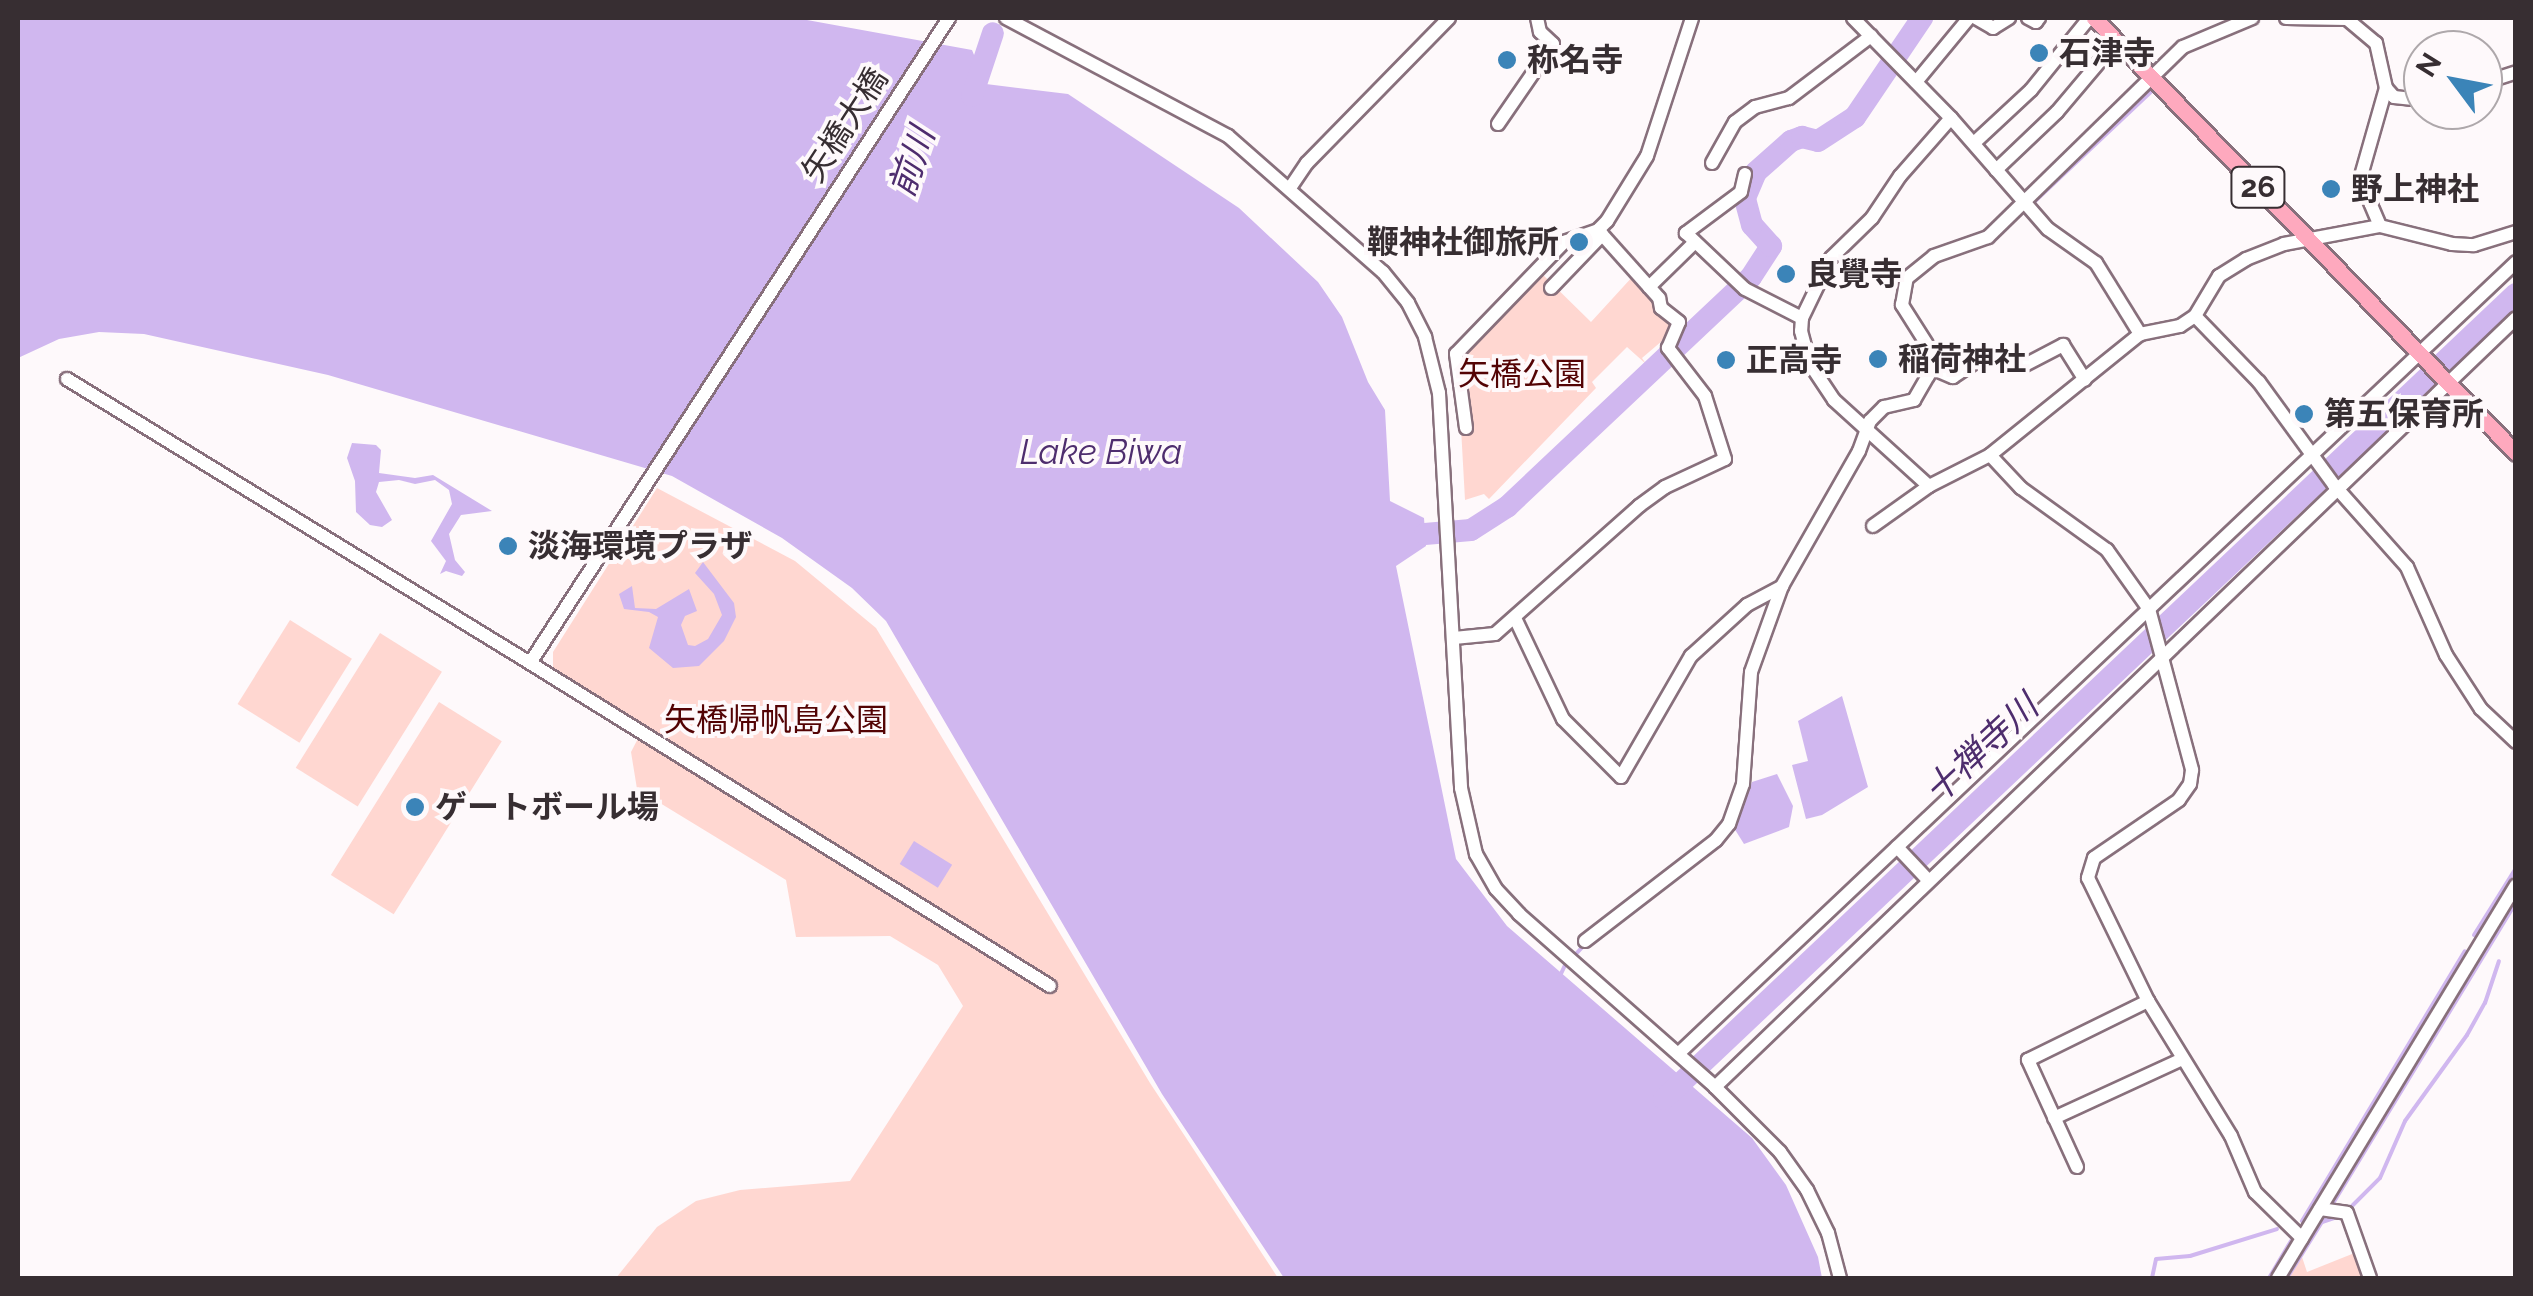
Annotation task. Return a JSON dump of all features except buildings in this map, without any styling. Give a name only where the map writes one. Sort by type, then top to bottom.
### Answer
[{"type":"main road","name":"26","points":[[2091,18],[2152,76],[2516,453]]},
{"type":"street","name":"矢橋大橋","points":[[530,664],[949,18]]},
{"type":"street","points":[[1290,188],[1318,152],[1448,18]]},
{"type":"street","points":[[1498,124],[1553,44],[1540,32],[1537,18]]},
{"type":"street","points":[[1551,288],[1600,232],[1646,156],[1692,18]]},
{"type":"street","points":[[1856,18],[1974,143],[2048,230],[2096,263],[2140,334]]},
{"type":"street","points":[[1916,82],[1972,18],[1993,28],[2009,18]]},
{"type":"street","points":[[2028,18],[2036,22],[2039,18]]},
{"type":"street","points":[[1974,143],[2031,90],[2091,18]]},
{"type":"street","points":[[1585,941],[1716,840],[1729,824],[1743,784],[1751,672],[1782,586],[1859,451],[1867,428],[1884,407],[1920,395],[1929,367],[1928,346],[1902,305],[1902,287],[1934,256],[1988,237],[2022,199],[2183,47],[2252,18]]},
{"type":"street","points":[[2286,18],[2347,18],[2376,43],[2386,88],[2394,98],[2403,99]]},
{"type":"street","points":[[1009,19],[1218,130],[1384,272],[1408,303],[1425,336],[1439,393],[1461,788],[1476,854],[1496,889],[1519,914],[1713,1085],[1780,1152],[1807,1190],[1828,1233],[1840,1278]]},
{"type":"street","points":[[1712,163],[1735,122],[1755,108],[1790,98],[1871,36]]},
{"type":"street","points":[[1996,170],[2057,112],[2117,41]]},
{"type":"street","points":[[2380,226],[2360,179],[2366,143],[2386,88]]},
{"type":"street","points":[[1929,486],[1815,376],[1803,348],[1802,318],[1831,258],[1872,218],[1900,176],[1951,118]]},
{"type":"street","points":[[1745,174],[1741,192],[1686,233],[1742,287],[1802,318]]},
{"type":"street","points":[[1872,526],[1929,486],[1990,455],[2140,334],[2180,326],[2195,316],[2204,295],[2229,269],[2284,244],[2380,226],[2452,244],[2474,245],[2516,232]]},
{"type":"street","points":[[1454,638],[1494,634],[1639,506],[1665,487],[1725,459],[1704,396],[1670,352],[1679,322],[1661,308],[1649,286],[1600,232]]},
{"type":"street","points":[[1466,428],[1456,354],[1564,242],[1600,232]]},
{"type":"street","points":[[1649,286],[1694,242]]},
{"type":"street","points":[[1680,1055],[2516,262]]},
{"type":"street","points":[[2195,316],[2260,382],[2335,486],[2407,568],[2446,656],[2480,709],[2516,742]]},
{"type":"street","points":[[1713,1085],[2335,486],[2516,318]]},
{"type":"street","points":[[1929,367],[1953,377],[1984,356],[2002,353],[2019,368],[2062,344],[2085,380]]},
{"type":"street","points":[[67,378],[1050,986]]},
{"type":"street","points":[[1990,455],[2021,488],[2107,550],[2150,612],[2192,770],[2190,784],[2179,800],[2094,858],[2088,878],[2148,1001],[2231,1136],[2255,1192],[2302,1238]]},
{"type":"street","points":[[1515,618],[1563,720],[1621,777],[1691,656],[1747,605],[1782,586]]},
{"type":"street","points":[[1899,850],[1926,878]]},
{"type":"street","points":[[2278,1278],[2516,885]]},
{"type":"street","points":[[2077,1168],[2028,1060],[2148,1001]]},
{"type":"street","points":[[2054,1118],[2182,1059]]},
{"type":"street","points":[[2320,1208],[2347,1213],[2370,1278]]},
{"type":"green space","name":"矢橋公園","points":[[1537,269],[1591,322],[1634,275],[1672,323],[1669,335],[1642,358],[1646,364],[1627,347],[1592,382],[1596,388],[1489,499],[1484,494],[1465,500],[1459,392],[1452,354]]},
{"type":"green space","name":"矢橋帰帆島公園","points":[[657,488],[795,561],[876,628],[1150,1083],[1278,1278],[616,1278],[657,1227],[696,1201],[740,1190],[850,1181],[963,1006],[938,965],[890,936],[796,937],[786,880],[637,789],[631,752],[644,727],[553,669],[553,652]]},
{"type":"green space","points":[[290,620],[352,659],[299,743],[238,704]]},
{"type":"green space","points":[[380,633],[442,672],[358,807],[296,768]]},
{"type":"green space","name":"ゲートボール場","points":[[439,702],[502,741],[394,914],[331,875]]},
{"type":"green space","points":[[2357,1252],[2364,1278],[2288,1278],[2302,1257],[2307,1272]]},
{"type":"water","name":"Lake Biwa","points":[[18,18],[796,18],[972,50],[986,84],[1068,94],[1239,208],[1318,282],[1342,317],[1368,382],[1385,410],[1390,501],[1424,518],[1426,546],[1396,566],[1456,859],[1507,926],[1752,1138],[1786,1185],[1818,1257],[1822,1278],[1284,1278],[1162,1094],[886,621],[852,588],[782,538],[672,476],[328,375],[144,334],[99,332],[59,339],[18,358]]},
{"type":"water","points":[[352,443],[376,445],[381,450],[379,473],[415,478],[433,475],[492,511],[461,515],[449,534],[455,560],[465,572],[462,576],[446,571],[440,574],[446,561],[431,541],[452,504],[449,490],[435,480],[415,484],[399,480],[379,482],[376,492],[392,520],[382,527],[370,525],[356,512],[355,481],[347,458]]},
{"type":"water","points":[[703,562],[734,603],[736,617],[724,641],[699,666],[673,668],[649,648],[658,617],[624,609],[619,594],[632,586],[635,608],[656,609],[689,589],[697,611],[685,616],[681,625],[688,645],[695,646],[708,639],[722,615],[714,594],[695,573]]},
{"type":"water","points":[[1842,696],[1868,787],[1822,815],[1806,819],[1792,765],[1808,761],[1798,721]]},
{"type":"water","points":[[1777,774],[1793,806],[1789,827],[1744,844],[1734,828],[1752,782]]},
{"type":"water","points":[[914,841],[952,865],[938,888],[900,864]]},
{"type":"waterway","points":[[1425,534],[1471,530],[1507,507],[1751,277],[1771,246],[1752,225],[1745,198],[1756,172],[1791,141],[1802,137],[1818,141],[1855,117],[1922,18]]},
{"type":"waterway","name":"前川","points":[[972,96],[993,33]]},
{"type":"waterway","points":[[2032,204],[2152,91]]},
{"type":"waterway","name":"十禅寺川","points":[[1664,1099],[2516,294]]},
{"type":"waterway","points":[[2474,935],[2516,868]]},
{"type":"waterway","points":[[2332,1205],[2516,902]]},
{"type":"waterway","points":[[1574,956],[1586,943]]},
{"type":"waterway","points":[[2302,1221],[2465,951]]},
{"type":"waterway","points":[[2348,1210],[2380,1178],[2405,1121],[2467,1035],[2485,1003],[2499,961]]},
{"type":"waterway","points":[[1559,978],[1565,965]]},
{"type":"waterway","points":[[2322,1222],[2340,1216]]},
{"type":"waterway","points":[[2287,1278],[2325,1217]]},
{"type":"waterway","points":[[2152,1278],[2156,1259],[2190,1256],[2277,1229]]},
{"type":"waterway","points":[[2269,1278],[2291,1241]]},
{"type":"place","name":"石津寺","points":[[2039,53]]},
{"type":"place","name":"称名寺","points":[[1507,60]]},
{"type":"place","name":"野上神社","points":[[2331,189]]},
{"type":"place","name":"鞭神社御旅所","points":[[1579,242]]},
{"type":"place","name":"良覺寺","points":[[1786,274]]},
{"type":"place","name":"稲荷神社","points":[[1878,359]]},
{"type":"place","name":"正高寺","points":[[1726,360]]},
{"type":"place","name":"第五保育所","points":[[2304,414]]},
{"type":"place","name":"淡海環境プラザ","points":[[508,546]]},
{"type":"place","name":"ゲートボール場","points":[[415,807]]}]
